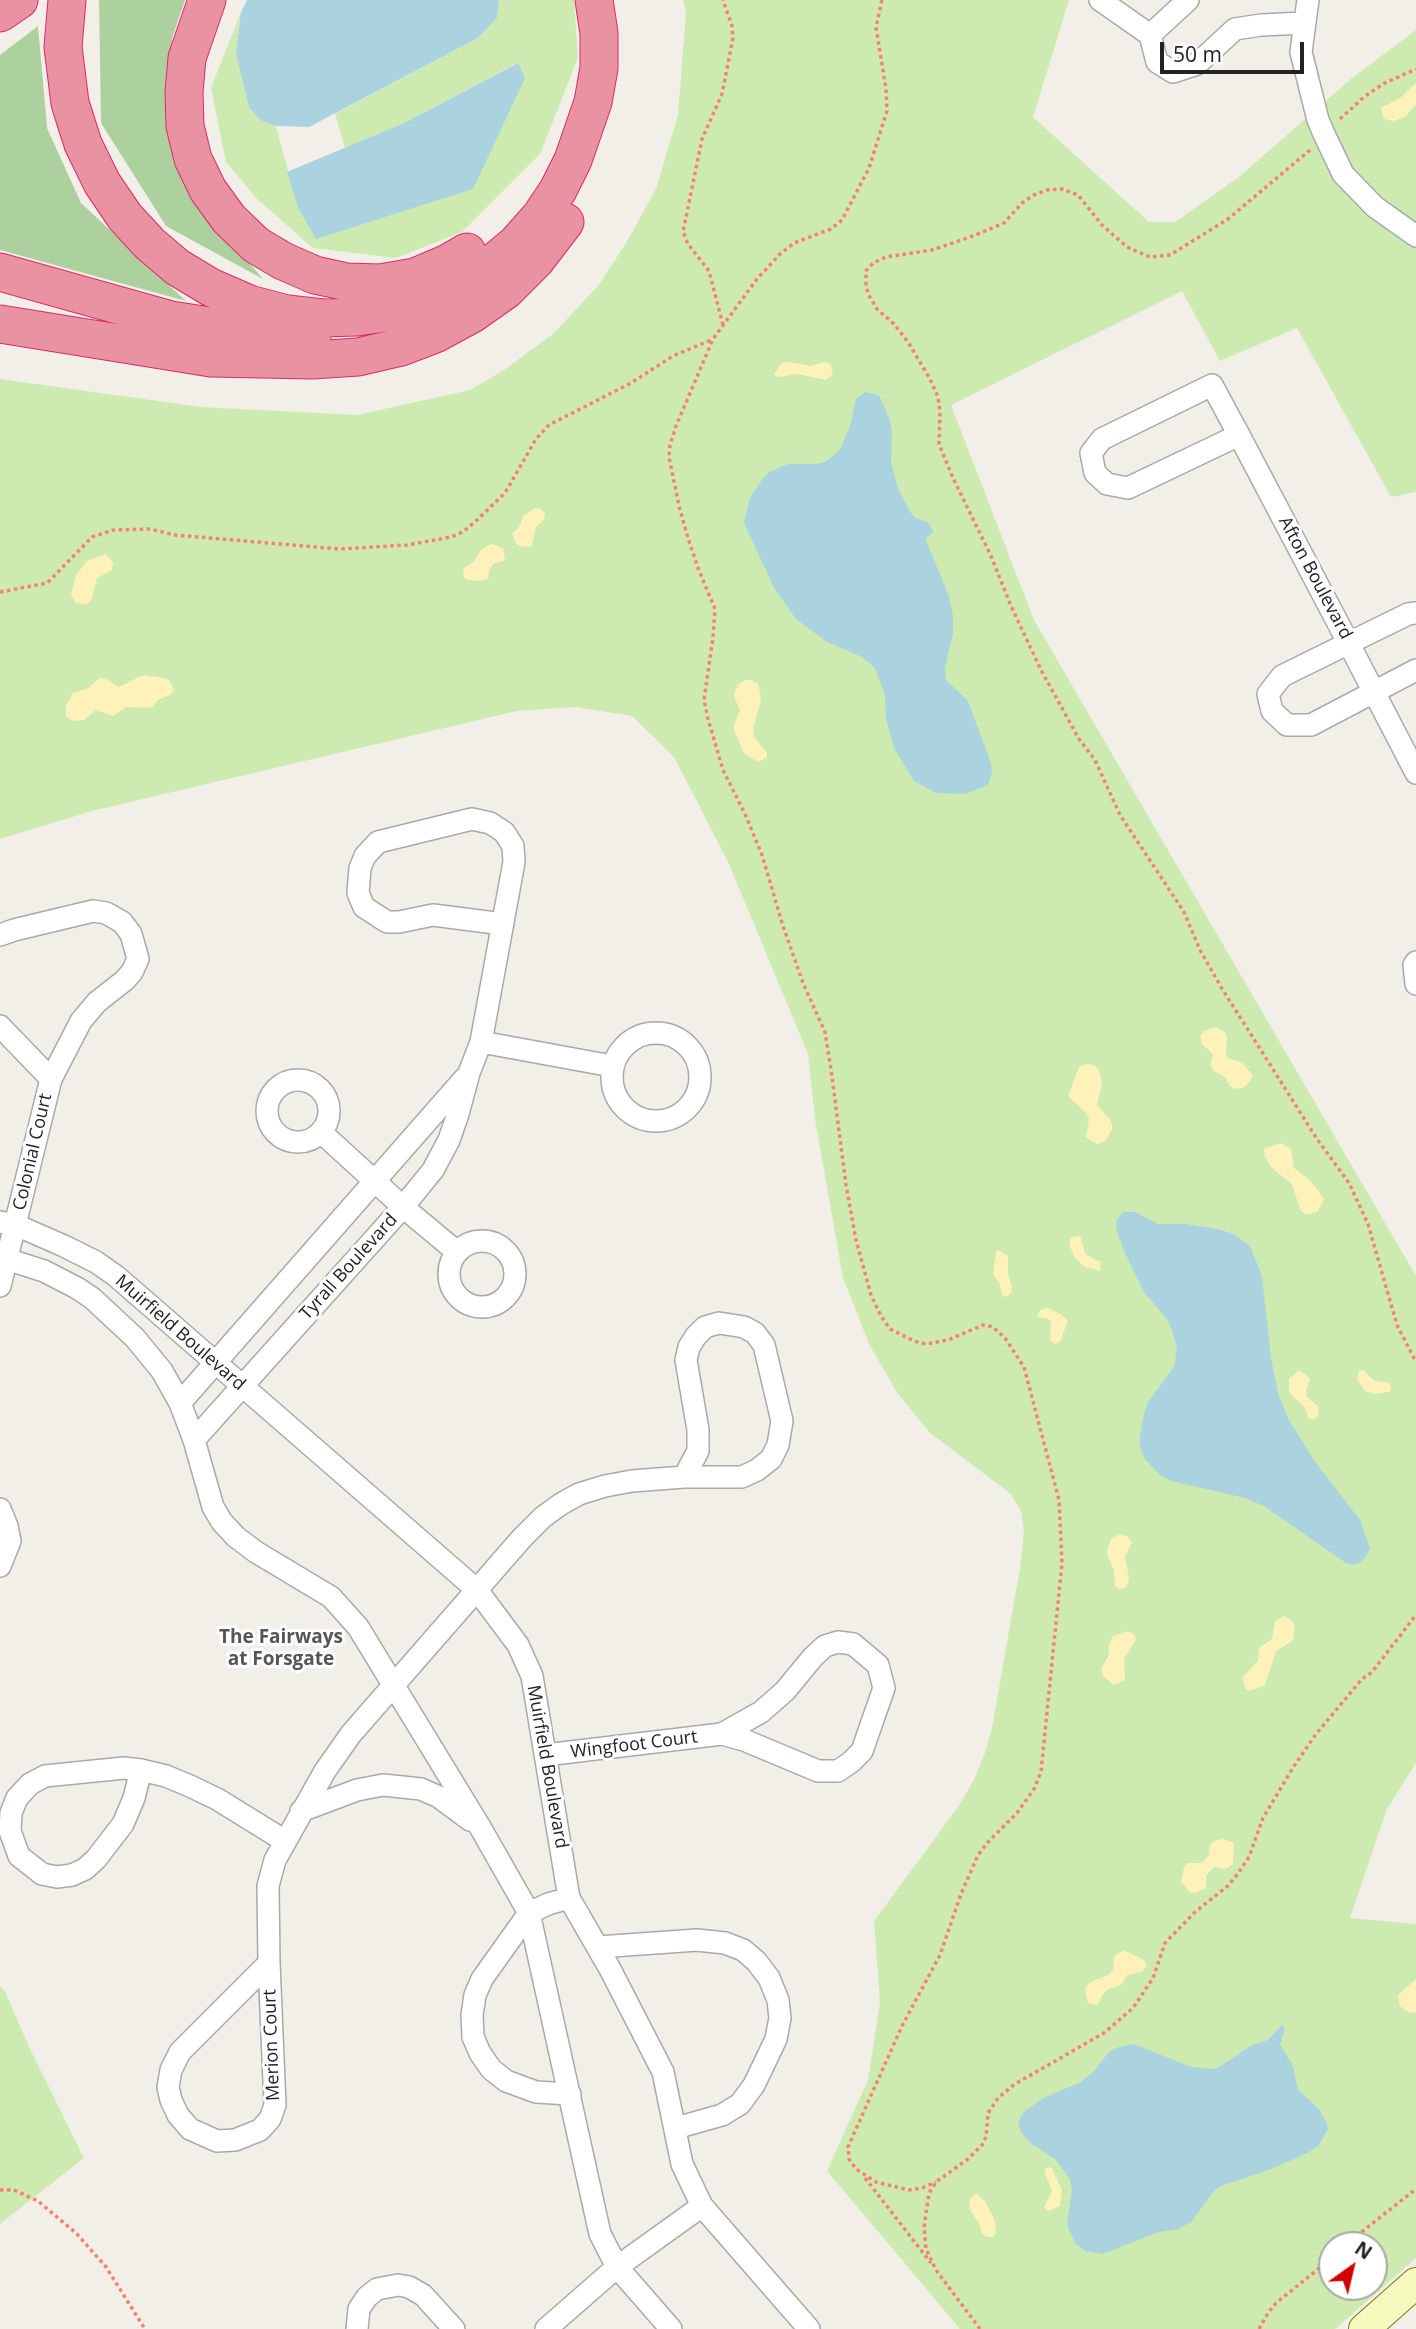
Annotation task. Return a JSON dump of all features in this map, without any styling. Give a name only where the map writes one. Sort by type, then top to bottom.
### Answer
[{"type":"highway","points":[[0,13],[19,0]]},
{"type":"highway","points":[[67,0],[63,47],[70,103],[83,144],[102,183],[125,217],[150,244],[177,267],[210,287],[249,304],[287,314],[323,318],[391,312],[455,287],[488,268],[516,244],[540,217],[573,160],[593,102],[599,68],[599,33],[594,0]]},
{"type":"highway","points":[[207,0],[187,58],[184,92],[185,126],[193,159],[208,190],[229,219],[256,244],[283,261],[315,275],[347,282],[380,283],[415,277],[448,263],[473,248],[501,227],[523,205],[542,180],[573,121],[590,67],[594,0]]},
{"type":"highway","points":[[0,324],[211,359],[312,360],[358,357],[401,347],[435,334],[472,314],[506,290],[562,226],[586,187],[603,147],[613,110],[618,70],[618,28],[613,0]]},
{"type":"highway","points":[[0,271],[171,320],[268,335],[360,337],[397,331],[469,305],[531,260],[562,226]]},
{"type":"street","points":[[1100,0],[1150,35],[1157,62],[1173,72],[1197,64],[1235,29],[1261,24],[1304,23]]},
{"type":"street","points":[[1150,35],[1188,0]]},
{"type":"street","points":[[1308,0],[1301,52],[1324,134],[1343,174],[1375,207],[1416,236]]},
{"type":"street","name":"Afton Boulevard","points":[[1239,435],[1128,488],[1107,484],[1095,473],[1091,453],[1101,439],[1212,385],[1239,435],[1374,691],[1416,773]]},
{"type":"street","points":[[1416,613],[1408,614],[1282,676],[1268,694],[1272,711],[1287,725],[1311,725],[1416,670]]},
{"type":"street","name":"Tyrall Boulevard","points":[[180,1403],[216,1363],[389,1194],[433,1170],[449,1140],[458,1114],[481,1042],[503,924],[514,862],[513,846],[504,832],[490,823],[472,819],[377,842],[365,856],[360,869],[358,893],[364,906],[387,922],[433,915],[503,924]]},
{"type":"street","name":"Colonial Court","points":[[0,935],[93,911],[106,913],[122,922],[131,934],[138,959],[132,972],[97,1002],[81,1021],[51,1080],[8,1224],[0,1286]]},
{"type":"street","points":[[1416,962],[1416,984]]},
{"type":"street","name":"Colonial Court","points":[[0,1026],[51,1080]]},
{"type":"street","points":[[646,1033],[664,1033],[680,1040],[693,1052],[700,1068],[700,1086],[693,1102],[681,1114],[665,1121],[648,1121],[631,1115],[619,1102],[612,1086],[612,1066],[618,1053],[631,1040],[646,1033]]},
{"type":"street","points":[[481,1042],[612,1066]]},
{"type":"street","name":"Tyrall Boulevard","points":[[194,1440],[242,1387],[389,1194],[469,1073]]},
{"type":"street","points":[[321,1133],[457,1252]]},
{"type":"street","name":"Muirfield Boulevard","points":[[8,1224],[96,1262],[116,1276],[477,1590],[518,1645],[532,1676],[569,1898],[598,1947],[663,2072],[682,2164],[702,2206],[809,2329]]},
{"type":"street","name":"Muirfield Boulevard","points":[[4,1258],[44,1271],[92,1297],[135,1338],[162,1371],[180,1403],[194,1440],[213,1507],[222,1522],[256,1552],[331,1597],[343,1608],[394,1684],[529,1913],[600,2234],[617,2267],[671,2329]]},
{"type":"street","name":"Merion Court","points":[[269,1963],[180,2052],[171,2070],[168,2087],[178,2115],[191,2129],[217,2141],[235,2140],[260,2130],[270,2119],[275,2105],[268,1886],[275,1860],[301,1811],[351,1734],[543,1517],[579,1494],[605,1486],[684,1477],[742,1477],[771,1459],[778,1445],[782,1421],[764,1345],[755,1334],[744,1327],[719,1323],[705,1327],[689,1347],[686,1360],[698,1430],[698,1451],[684,1477]]},
{"type":"street","points":[[0,1509],[8,1526],[10,1541],[0,1566]]},
{"type":"street","name":"Wingfoot Court","points":[[545,1755],[722,1734],[744,1740],[818,1771],[838,1771],[862,1751],[884,1688],[878,1665],[853,1644],[838,1642],[825,1646],[785,1691],[761,1712],[722,1734]]},
{"type":"street","points":[[141,1770],[134,1798],[123,1824],[85,1869],[72,1875],[57,1877],[42,1874],[19,1856],[10,1831],[11,1813],[17,1798],[30,1784],[45,1776],[124,1769],[141,1770],[166,1776],[218,1799],[285,1841]]},
{"type":"street","points":[[301,1811],[357,1790],[383,1785],[421,1789],[439,1797],[480,1827]]},
{"type":"street","points":[[569,1898],[529,1913],[482,1979],[475,1995],[472,2015],[473,2037],[491,2069],[506,2081],[536,2092],[570,2094]]},
{"type":"street","points":[[598,1947],[697,1940],[725,1943],[743,1950],[769,1978],[778,2000],[780,2018],[776,2039],[754,2085],[740,2104],[722,2115],[676,2129]]},
{"type":"street","points":[[545,2329],[617,2267],[702,2206]]},
{"type":"street","points":[[1364,2329],[1416,2283]]},
{"type":"street","points":[[357,2329],[359,2309],[367,2297],[377,2289],[398,2285],[409,2287],[423,2295],[454,2329]]},
{"type":"path","points":[[723,0],[733,38],[722,94],[702,139],[683,232],[688,244],[709,271],[723,325]]},
{"type":"path","points":[[882,0],[876,27],[887,111],[877,147],[856,196],[842,220],[831,229],[794,243],[780,254],[757,279],[723,325],[713,339],[676,426],[669,457],[688,538],[715,609],[704,700],[714,743],[723,770],[755,836],[803,983],[825,1032],[846,1185],[868,1285],[881,1316],[890,1329],[914,1342],[926,1344],[948,1340],[983,1325],[993,1327],[1005,1338],[1024,1367],[1030,1383],[1054,1478],[1062,1530],[1059,1600],[1041,1772],[1028,1799],[988,1842],[974,1864],[940,1955],[902,2026],[848,2147],[849,2159],[980,2329]]},
{"type":"path","points":[[1416,69],[1373,90],[1310,150],[1246,205],[1208,233],[1170,255],[1150,257],[1127,247],[1102,225],[1078,195],[1062,188],[1034,195],[1022,203],[1004,223],[932,250],[887,257],[873,263],[866,271],[868,294],[877,309],[894,324],[908,342],[938,397],[939,444],[1041,670],[1079,739],[1095,760],[1120,815],[1184,912],[1200,950],[1221,987],[1317,1139],[1349,1183],[1371,1233],[1397,1325],[1416,1362]]},
{"type":"path","points":[[0,592],[47,583],[92,537],[113,530],[150,529],[175,536],[339,549],[407,545],[451,537],[477,520],[505,494],[537,439],[549,425],[631,383],[673,356],[713,339]]},
{"type":"path","points":[[864,2176],[876,2182],[909,2190],[936,2182],[968,2159],[982,2145],[986,2137],[988,2113],[998,2098],[1015,2084],[1104,2033],[1133,2008],[1153,1978],[1165,1943],[1195,1912],[1234,1879],[1249,1857],[1263,1818],[1316,1734],[1371,1672],[1416,1615]]},
{"type":"path","points":[[936,2182],[926,2202],[924,2227],[926,2249],[936,2270]]},
{"type":"path","points":[[1363,2231],[1416,2189]]},
{"type":"path","points":[[0,2190],[14,2190],[38,2201],[76,2233],[106,2267],[145,2329]]},
{"type":"path","points":[[1259,2329],[1276,2303],[1318,2269]]},
{"type":"green space","points":[[99,0],[185,0],[172,38],[170,117],[201,207],[263,279],[166,226],[101,123]]},
{"type":"green space","points":[[499,0],[574,0],[578,58],[540,154],[462,232],[396,258],[313,248],[257,199],[226,162],[211,88],[241,12],[236,53],[260,120],[276,126],[298,208],[316,239],[525,78],[517,63],[404,123],[345,148],[335,114],[478,38],[497,18]]},
{"type":"green space","points":[[683,0],[1069,0],[1033,117],[1149,222],[1175,222],[1239,177],[1352,78],[1416,30],[1416,492],[1391,497],[1297,328],[1220,361],[1182,291],[951,405],[1034,620],[1416,1276],[1416,1763],[1387,1809],[1350,1918],[1416,1924],[1416,2258],[1388,2283],[1388,2231],[1318,2231],[1318,2301],[1367,2301],[1335,2329],[960,2329],[827,2171],[868,2080],[880,2003],[874,1921],[958,1807],[974,1780],[985,1753],[992,1728],[1024,1532],[1021,1511],[1011,1494],[930,1433],[898,1394],[869,1344],[843,1278],[815,1119],[808,1054],[729,864],[674,757],[632,716],[575,707],[517,711],[92,811],[0,839],[0,379],[201,407],[357,415],[470,390],[504,370],[553,334],[598,286],[656,189],[678,115],[686,13]]},
{"type":"green space","points":[[38,26],[47,128],[81,203],[186,301],[0,250],[0,55]]},
{"type":"green space","points":[[0,1986],[5,1991],[29,2047],[84,2158],[0,2224]]},
{"type":"sand","points":[[1416,83],[1416,104],[1405,117],[1394,121],[1384,119],[1381,108],[1400,98]]},
{"type":"sand","points":[[824,362],[830,364],[833,370],[826,380],[798,374],[778,377],[774,375],[781,363],[810,366]]},
{"type":"sand","points":[[535,508],[541,509],[545,514],[544,519],[536,527],[532,545],[520,546],[512,534],[519,527],[524,515]]},
{"type":"sand","points":[[491,544],[503,548],[505,560],[493,564],[488,578],[482,581],[463,577],[464,568],[474,561],[482,549]]},
{"type":"sand","points":[[106,554],[113,563],[112,570],[97,578],[92,599],[87,604],[76,603],[71,595],[76,575],[87,561]]},
{"type":"sand","points":[[143,675],[165,678],[170,681],[174,690],[170,695],[158,700],[152,708],[126,707],[113,716],[96,710],[84,720],[77,721],[66,716],[66,706],[73,693],[87,689],[100,678],[119,687]]},
{"type":"sand","points":[[746,680],[758,684],[760,692],[761,700],[753,729],[754,737],[767,753],[766,758],[758,762],[744,753],[733,728],[740,710],[734,696],[735,691],[739,684]]},
{"type":"sand","points":[[1215,1027],[1225,1032],[1228,1058],[1243,1063],[1252,1075],[1243,1088],[1230,1086],[1225,1077],[1214,1071],[1210,1065],[1213,1054],[1202,1044],[1200,1037],[1204,1031]]},
{"type":"sand","points":[[1094,1065],[1099,1070],[1102,1083],[1097,1105],[1111,1121],[1113,1128],[1105,1141],[1097,1144],[1086,1137],[1089,1119],[1086,1113],[1068,1096],[1079,1067]]},
{"type":"sand","points":[[1281,1143],[1291,1149],[1294,1168],[1311,1181],[1324,1199],[1318,1211],[1312,1214],[1305,1214],[1300,1209],[1292,1184],[1272,1168],[1265,1157],[1264,1149]]},
{"type":"sand","points":[[1081,1237],[1085,1254],[1100,1262],[1101,1271],[1085,1267],[1075,1258],[1069,1244],[1071,1238]]},
{"type":"sand","points":[[999,1250],[1008,1256],[1008,1274],[1012,1287],[1011,1293],[1006,1297],[1002,1296],[1000,1284],[993,1275],[996,1252]]},
{"type":"sand","points":[[1047,1308],[1068,1320],[1061,1340],[1056,1344],[1050,1340],[1051,1322],[1047,1318],[1037,1317],[1040,1310]]},
{"type":"sand","points":[[1362,1369],[1375,1381],[1390,1383],[1389,1392],[1374,1394],[1365,1391],[1357,1379]]},
{"type":"sand","points":[[1299,1370],[1310,1378],[1307,1397],[1319,1407],[1314,1420],[1308,1417],[1304,1406],[1289,1391],[1289,1379]]},
{"type":"sand","points":[[1119,1534],[1127,1536],[1132,1543],[1125,1556],[1128,1584],[1119,1589],[1115,1586],[1114,1570],[1107,1550],[1111,1539]]},
{"type":"sand","points":[[1285,1616],[1295,1627],[1293,1640],[1276,1651],[1265,1685],[1250,1691],[1246,1689],[1242,1678],[1258,1661],[1259,1648],[1272,1639],[1275,1621]]},
{"type":"sand","points":[[1128,1631],[1134,1634],[1136,1640],[1124,1659],[1125,1680],[1114,1685],[1103,1676],[1101,1669],[1109,1655],[1113,1636]]},
{"type":"sand","points":[[1223,1839],[1234,1843],[1233,1864],[1225,1869],[1214,1867],[1206,1876],[1206,1888],[1195,1893],[1190,1892],[1181,1882],[1184,1867],[1187,1863],[1204,1861],[1209,1855],[1210,1845]]},
{"type":"sand","points":[[1123,1950],[1144,1960],[1147,1966],[1141,1972],[1127,1975],[1121,1985],[1106,1990],[1097,2005],[1088,2003],[1085,1989],[1089,1983],[1110,1974],[1114,1957]]},
{"type":"sand","points":[[1416,1979],[1416,2012],[1410,2013],[1400,2006],[1398,1995]]},
{"type":"sand","points":[[1048,2167],[1052,2168],[1062,2190],[1060,2206],[1048,2211],[1044,2208],[1052,2191],[1045,2173]]},
{"type":"sand","points":[[976,2193],[984,2200],[994,2218],[996,2232],[993,2237],[986,2237],[981,2232],[980,2225],[969,2208],[970,2199]]},
{"type":"water","points":[[247,0],[499,0],[497,18],[478,38],[309,127],[276,126],[260,120],[249,107],[236,53],[241,12]]},
{"type":"water","points":[[518,63],[525,78],[473,189],[316,239],[298,208],[287,172],[404,123]]},
{"type":"water","points":[[865,392],[879,395],[890,420],[891,461],[898,489],[911,513],[927,522],[932,529],[933,532],[926,538],[927,543],[949,596],[953,616],[953,633],[945,668],[946,680],[968,701],[991,763],[992,774],[988,785],[965,794],[936,793],[914,781],[894,748],[886,718],[885,695],[875,668],[862,657],[827,642],[796,619],[774,588],[744,523],[750,498],[769,472],[788,464],[825,462],[840,450],[850,426],[856,399]]},
{"type":"water","points":[[1123,1212],[1135,1212],[1158,1224],[1186,1224],[1217,1229],[1234,1234],[1250,1246],[1262,1276],[1271,1358],[1278,1393],[1289,1420],[1313,1459],[1360,1520],[1370,1548],[1359,1563],[1346,1563],[1264,1506],[1245,1498],[1171,1481],[1160,1475],[1145,1459],[1140,1447],[1144,1413],[1148,1402],[1174,1367],[1177,1348],[1166,1318],[1144,1292],[1125,1253],[1116,1221]]},
{"type":"water","points":[[1282,2025],[1285,2029],[1280,2044],[1293,2066],[1298,2090],[1319,2109],[1327,2124],[1328,2129],[1319,2145],[1308,2153],[1271,2169],[1221,2186],[1214,2191],[1192,2221],[1179,2229],[1159,2232],[1103,2254],[1085,2251],[1075,2243],[1067,2225],[1072,2190],[1070,2179],[1055,2159],[1029,2142],[1021,2132],[1018,2122],[1024,2112],[1043,2098],[1081,2082],[1108,2053],[1119,2047],[1134,2044],[1191,2067],[1216,2069],[1252,2045],[1268,2040]]},
{"type":"district","name":"The Fairways at Forsgate","points":[[281,1649]]}]
